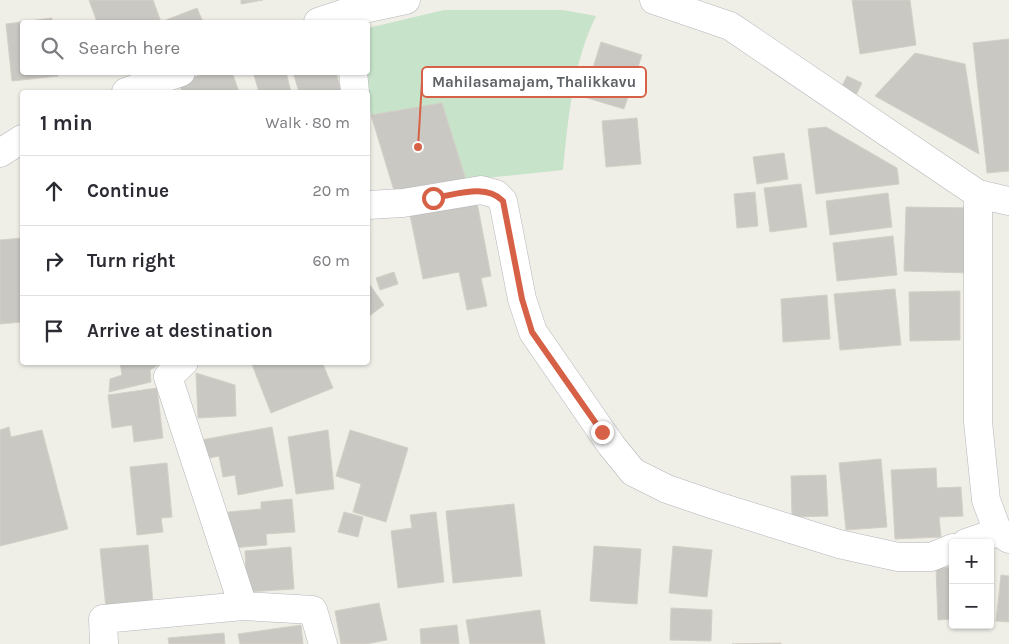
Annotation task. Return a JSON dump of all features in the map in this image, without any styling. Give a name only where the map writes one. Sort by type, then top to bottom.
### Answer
[{"type":"street","points":[[332,20],[346,18],[406,0]]},
{"type":"street","points":[[663,1],[730,26],[978,194],[1009,201]]},
{"type":"street","points":[[132,90],[173,75]]},
{"type":"street","points":[[353,75],[356,90]]},
{"type":"street","points":[[0,153],[20,140]]},
{"type":"street","points":[[370,204],[403,203],[481,190],[496,194],[503,201],[522,299],[532,332],[611,445],[634,472],[667,489],[839,544],[898,557],[931,557],[949,550]]},
{"type":"street","points":[[978,194],[978,422],[986,500],[1003,535],[984,539]]},
{"type":"street","points":[[181,365],[168,377],[243,606]]},
{"type":"street","points":[[104,644],[103,619],[243,606],[313,610],[323,644]]},
{"type":"green space","points":[[444,10],[563,10],[596,16],[588,34],[577,71],[563,170],[466,180],[442,104],[371,115],[370,90],[367,90],[365,75],[370,75],[370,28]]},
{"type":"building","points":[[89,0],[153,0],[160,20],[96,20]]},
{"type":"building","points":[[241,0],[263,0],[241,4]]},
{"type":"building","points":[[852,0],[910,0],[916,45],[860,54]]},
{"type":"building","points":[[197,8],[202,20],[166,20]]},
{"type":"building","points":[[20,22],[20,75],[58,76],[12,81],[6,24]]},
{"type":"building","points":[[1009,39],[1009,171],[987,173],[973,43]]},
{"type":"building","points":[[601,42],[642,55],[624,109],[584,97]]},
{"type":"building","points":[[915,53],[965,64],[979,154],[875,96]]},
{"type":"building","points":[[200,75],[233,75],[238,90],[181,90],[179,83]]},
{"type":"building","points":[[254,75],[287,75],[290,90],[258,90]]},
{"type":"building","points":[[294,75],[337,75],[340,90],[298,90]]},
{"type":"building","points":[[847,76],[862,83],[856,95],[841,88]]},
{"type":"building","points":[[442,103],[466,180],[396,197],[371,115]]},
{"type":"building","points":[[637,118],[641,164],[606,167],[602,121]]},
{"type":"building","points":[[826,127],[897,168],[899,184],[816,194],[808,129]]},
{"type":"building","points":[[784,153],[788,179],[757,184],[753,157]]},
{"type":"building","points":[[801,184],[807,227],[770,232],[764,188]]},
{"type":"building","points":[[755,192],[758,226],[737,228],[734,194]]},
{"type":"building","points":[[888,193],[892,227],[830,235],[826,201]]},
{"type":"building","points":[[477,202],[491,276],[481,278],[487,306],[467,310],[459,272],[423,279],[410,215]]},
{"type":"building","points":[[906,207],[971,208],[969,273],[904,271]]},
{"type":"building","points":[[893,236],[897,275],[837,281],[833,243]]},
{"type":"building","points":[[20,238],[20,322],[0,324],[0,240]]},
{"type":"building","points":[[394,272],[398,284],[380,290],[376,278]]},
{"type":"building","points":[[370,285],[384,305],[370,316]]},
{"type":"building","points":[[895,289],[901,345],[840,350],[834,294]]},
{"type":"building","points":[[960,291],[960,340],[910,341],[909,292]]},
{"type":"building","points":[[827,295],[830,339],[783,342],[781,299]]},
{"type":"building","points":[[120,365],[158,365],[150,370],[151,382],[109,392],[110,379],[122,375]]},
{"type":"building","points":[[252,365],[323,365],[333,388],[271,413]]},
{"type":"building","points":[[196,373],[235,385],[236,416],[198,418]]},
{"type":"building","points":[[157,388],[163,438],[134,442],[132,425],[112,428],[108,395]]},
{"type":"building","points":[[9,427],[11,437],[42,430],[68,529],[0,546],[0,430]]},
{"type":"building","points":[[272,427],[283,486],[238,495],[235,475],[223,477],[219,456],[205,459],[201,440]]},
{"type":"building","points":[[328,430],[334,489],[296,494],[288,437]]},
{"type":"building","points":[[350,430],[408,448],[386,522],[353,512],[361,484],[336,476]]},
{"type":"building","points":[[881,459],[887,527],[846,530],[839,463]]},
{"type":"building","points":[[167,463],[172,517],[161,518],[163,532],[137,535],[130,467]]},
{"type":"building","points":[[936,468],[937,488],[961,487],[963,516],[939,517],[941,537],[895,539],[891,470]]},
{"type":"building","points":[[826,475],[828,516],[792,517],[791,476]]},
{"type":"building","points":[[292,499],[295,532],[266,534],[267,545],[231,548],[228,512],[261,509],[261,502]]},
{"type":"building","points":[[514,504],[522,576],[453,583],[446,511]]},
{"type":"building","points":[[344,512],[363,517],[358,537],[338,532]]},
{"type":"building","points":[[436,512],[444,582],[398,588],[391,531],[412,528],[410,515]]},
{"type":"building","points":[[148,545],[153,604],[106,608],[100,549]]},
{"type":"building","points":[[594,546],[641,549],[637,604],[590,601]]},
{"type":"building","points":[[673,546],[712,550],[707,597],[669,593]]},
{"type":"building","points":[[291,547],[294,589],[247,592],[245,551]]},
{"type":"building","points":[[949,567],[949,619],[938,620],[936,568]]},
{"type":"building","points":[[1001,575],[1009,576],[1009,622],[996,621]]},
{"type":"building","points":[[379,603],[387,640],[366,644],[341,644],[335,611]]},
{"type":"building","points":[[671,608],[712,610],[711,641],[670,640]]},
{"type":"building","points":[[540,610],[545,644],[470,644],[466,620]]},
{"type":"building","points":[[301,625],[303,644],[240,644],[238,634]]},
{"type":"building","points":[[457,625],[459,644],[421,644],[420,629]]},
{"type":"building","points":[[224,633],[225,644],[169,644],[168,638]]},
{"type":"building","points":[[781,643],[781,644],[732,644]]},
{"type":"place","name":"Mahilasamajam, Thalikkavu","points":[[418,147]]},
{"type":"route","points":[[433,198],[481,190],[496,194],[503,201],[522,299],[532,332],[602,432]]}]
